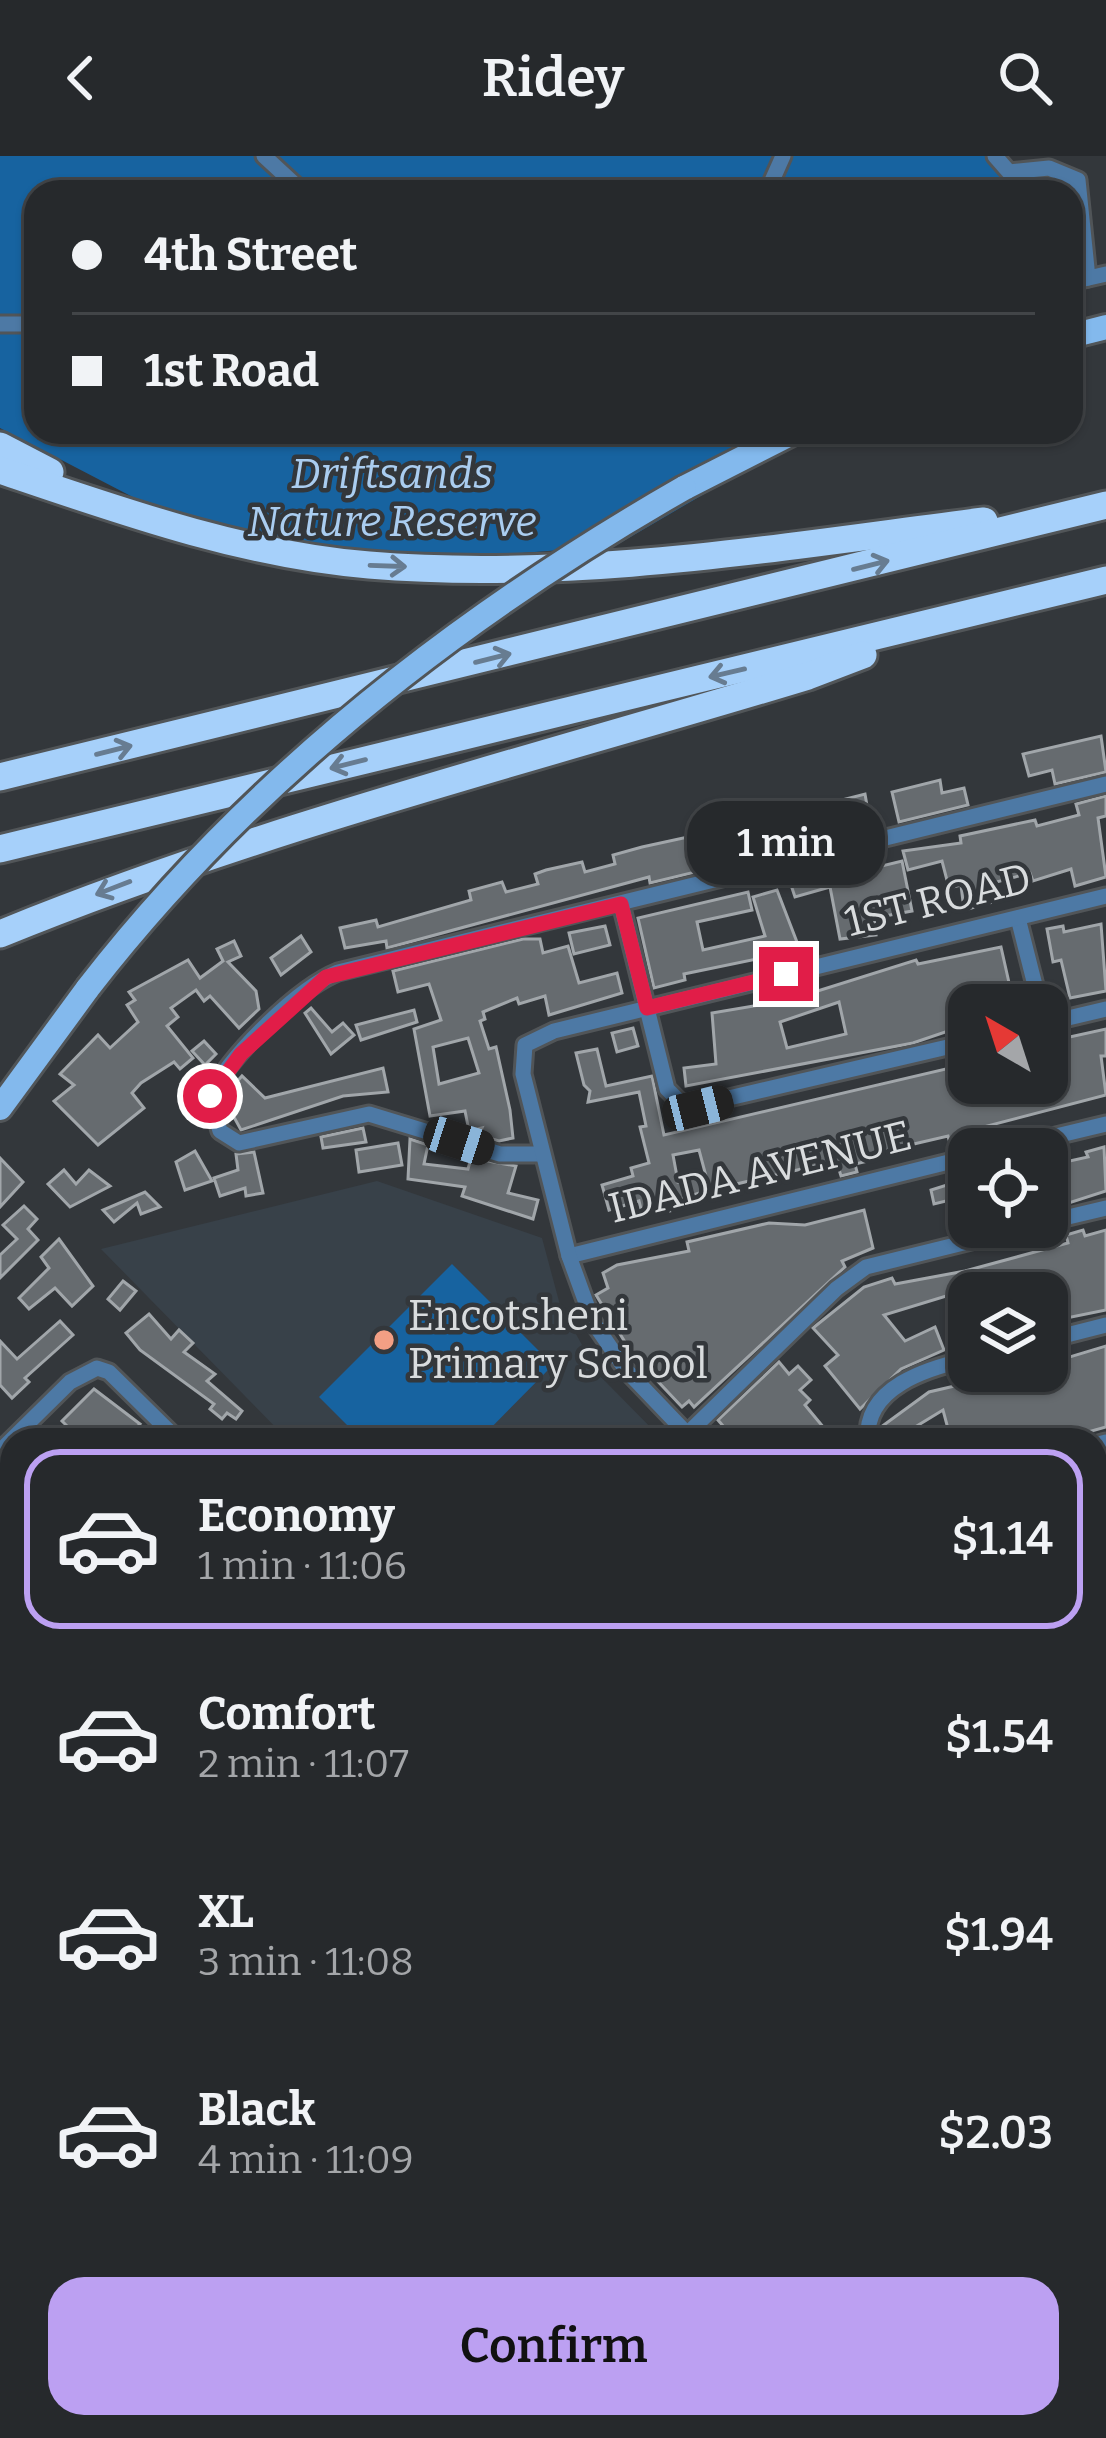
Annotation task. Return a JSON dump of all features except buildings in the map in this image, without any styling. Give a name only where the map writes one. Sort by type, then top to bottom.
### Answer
[{"type":"highway","points":[[0,446],[111,503]]},
{"type":"highway","points":[[0,470],[285,552],[366,565],[603,567],[709,559],[1095,508]]},
{"type":"highway","points":[[0,778],[1095,508]]},
{"type":"highway","points":[[0,849],[1106,580]]},
{"type":"highway","points":[[0,937],[31,921],[254,841],[808,676],[923,627]]},
{"type":"main road","points":[[0,1108],[88,988],[215,843],[351,716],[536,576],[684,488],[770,444]]},
{"type":"street","points":[[264,156],[290,180]]},
{"type":"street","points":[[994,156],[1009,172],[1049,168],[1078,180]]},
{"type":"street","points":[[541,1154],[500,1154],[369,1114],[239,1143],[220,1131],[210,1096],[241,1054],[326,977],[1106,784]]},
{"type":"street","name":"1ST ROAD","points":[[682,1428],[610,1349],[586,1306],[541,1154],[520,1060],[525,1045],[554,1030],[1106,896]]},
{"type":"street","points":[[621,904],[667,1089],[686,1108],[948,1047]]},
{"type":"street","points":[[1018,918],[1035,984]]},
{"type":"street","points":[[1068,1018],[1106,1009]]},
{"type":"street","points":[[1068,1133],[1106,1124]]},
{"type":"street","name":"IDADA AVENUE","points":[[569,1256],[948,1162]]},
{"type":"street","points":[[1068,1217],[1106,1208]]},
{"type":"street","points":[[699,1428],[866,1267],[948,1247]]},
{"type":"street","points":[[1068,1335],[1106,1325]]},
{"type":"street","points":[[870,1428],[872,1415],[898,1385],[948,1363]]},
{"type":"street","points":[[23,1428],[70,1382],[97,1368],[109,1372],[166,1428]]},
{"type":"shaded area","name":"Encotsheni Primary School","points":[[377,1181],[542,1238],[560,1305],[598,1374],[651,1428],[276,1428],[101,1249]]},
{"type":"green space","name":"Driftsands Nature Reserve","points":[[0,156],[1006,156],[1011,180],[24,180],[24,440],[0,428]]},
{"type":"green space","name":"Driftsands Nature Reserve","points":[[31,444],[789,444],[615,546],[386,563],[198,531]]},
{"type":"green space","points":[[452,1264],[553,1365],[491,1428],[350,1428],[319,1397]]},
{"type":"place","name":"Encotsheni Primary School","points":[[384,1340]]},
{"type":"route","points":[[210,1096],[241,1054],[326,977],[621,904],[647,1008],[786,974]]}]
